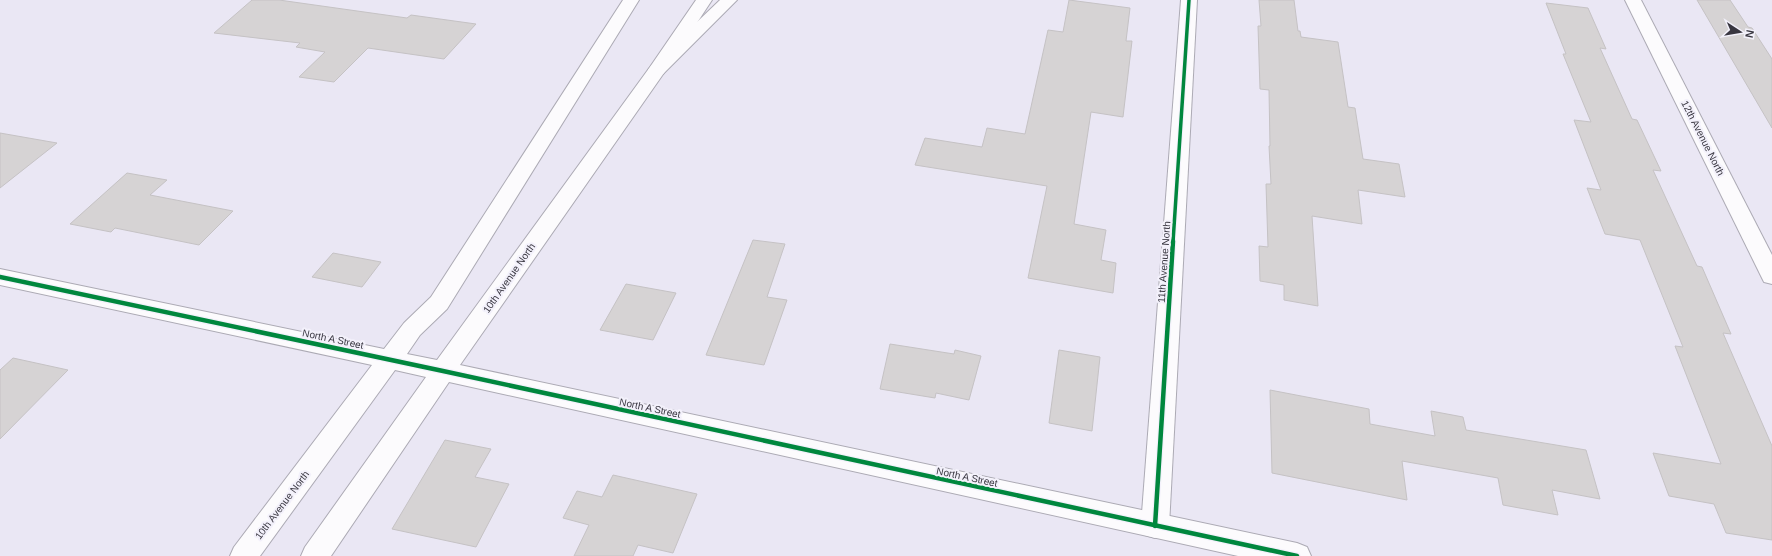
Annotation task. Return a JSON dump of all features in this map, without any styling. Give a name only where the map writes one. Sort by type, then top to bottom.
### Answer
[{"type":"main road","name":"10th Avenue North","points":[[244,556],[412,329],[439,303],[631,0]]},
{"type":"main road","name":"10th Avenue North","points":[[315,556],[443,370],[657,70],[704,0]]},
{"type":"main road","points":[[657,70],[729,0]]},
{"type":"main road","name":"11th Avenue North","points":[[1155,526],[1189,0]]},
{"type":"main road","name":"12th Avenue North","points":[[1633,0],[1772,276]]},
{"type":"main road","name":"North A Street","points":[[0,277],[443,370],[1297,556]]},
{"type":"building","points":[[252,0],[279,0],[407,18],[411,15],[476,24],[444,59],[368,48],[334,82],[299,77],[325,52],[296,47],[300,43],[214,33]]},
{"type":"building","points":[[1069,0],[1130,8],[1126,41],[1132,41],[1123,117],[1091,112],[1074,224],[1106,230],[1101,260],[1116,263],[1113,293],[1028,278],[1047,186],[915,165],[925,138],[982,147],[987,128],[1025,134],[1048,30],[1063,32]]},
{"type":"building","points":[[1259,0],[1294,0],[1298,31],[1300,31],[1301,37],[1338,42],[1348,107],[1355,108],[1363,159],[1399,164],[1405,197],[1358,190],[1362,224],[1312,216],[1318,306],[1284,300],[1284,285],[1260,281],[1259,246],[1268,247],[1266,184],[1271,184],[1269,90],[1260,89],[1258,26],[1261,26]]},
{"type":"building","points":[[1697,0],[1730,0],[1748,27],[1752,28],[1772,59],[1772,128]]},
{"type":"building","points":[[1546,3],[1588,8],[1606,49],[1600,48],[1632,119],[1637,120],[1661,171],[1653,170],[1697,266],[1702,267],[1731,334],[1723,333],[1772,446],[1772,540],[1726,533],[1714,504],[1669,496],[1653,453],[1721,464],[1675,346],[1683,347],[1640,240],[1605,234],[1587,188],[1601,190],[1574,120],[1591,122],[1563,54],[1566,54]]},
{"type":"building","points":[[0,133],[57,143],[0,188]]},
{"type":"building","points":[[127,173],[167,180],[150,195],[233,211],[199,245],[115,228],[111,232],[70,224]]},
{"type":"building","points":[[753,240],[785,244],[767,297],[787,300],[764,365],[706,355]]},
{"type":"building","points":[[333,253],[381,262],[362,287],[312,277]]},
{"type":"building","points":[[626,284],[676,293],[653,340],[600,330]]},
{"type":"building","points":[[890,344],[954,354],[955,350],[981,356],[969,400],[936,393],[935,398],[880,389]]},
{"type":"building","points":[[1059,350],[1100,357],[1092,431],[1049,423]]},
{"type":"building","points":[[13,358],[68,370],[0,439],[0,370]]},
{"type":"building","points":[[1270,390],[1369,409],[1370,424],[1435,436],[1431,411],[1463,417],[1466,430],[1586,450],[1600,499],[1552,490],[1558,515],[1503,505],[1498,478],[1402,461],[1407,500],[1272,473]]},
{"type":"building","points":[[445,440],[491,449],[475,477],[509,484],[476,547],[392,529]]},
{"type":"building","points":[[613,475],[697,494],[673,553],[638,545],[633,556],[574,556],[589,525],[563,518],[577,491],[602,497]]},
{"type":"cycle path","points":[[1155,526],[1189,0]]},
{"type":"cycle path","points":[[0,277],[443,371],[1297,556]]}]
